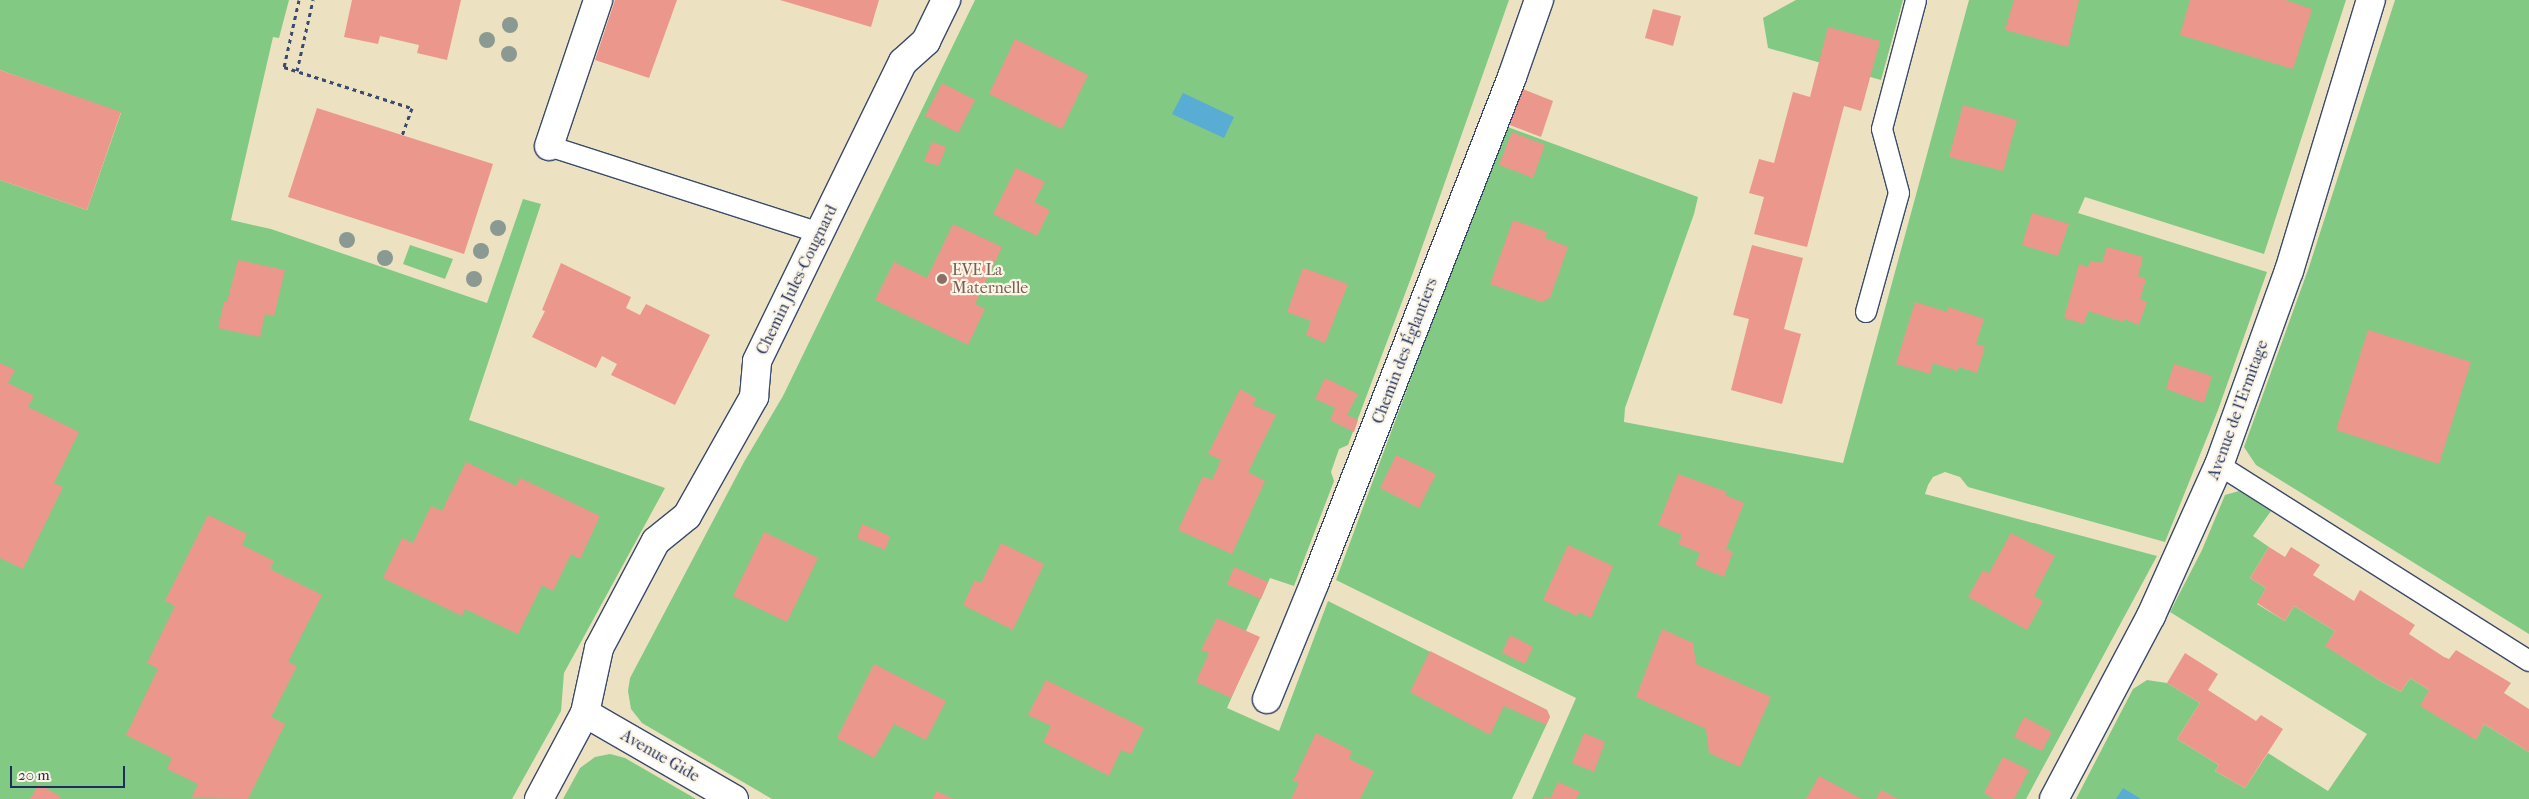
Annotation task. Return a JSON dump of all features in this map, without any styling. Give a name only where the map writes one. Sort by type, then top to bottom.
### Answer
[{"type":"street","points":[[549,146],[598,0]]},
{"type":"street","name":"Chemin Jules-Cougnard","points":[[538,799],[585,714],[599,648],[656,541],[687,516],[754,397],[757,361],[903,62],[926,41],[946,0]]},
{"type":"street","name":"Chemin des Églantiers","points":[[1267,699],[1315,582],[1508,86],[1538,0]]},
{"type":"street","name":"Avenue de l'Ermitage","points":[[2054,799],[2151,616],[2219,465],[2288,271],[2371,0]]},
{"type":"street","name":"Avenue Gide","points":[[585,714],[734,799]]},
{"type":"lane","points":[[1866,312],[1900,193],[1882,129],[1916,0]]},
{"type":"lane","points":[[549,146],[820,233]]},
{"type":"lane","points":[[2219,465],[2529,661]]},
{"type":"path","points":[[299,0],[284,67],[412,108],[402,135]]},
{"type":"path","points":[[297,71],[313,0]]},
{"type":"green space","points":[[0,0],[289,0],[279,38],[273,37],[231,220],[271,229],[487,303],[523,199],[541,204],[469,420],[665,488],[564,673],[561,711],[512,799],[0,799],[0,180],[87,210],[121,113],[0,70]]},
{"type":"green space","points":[[975,0],[1509,0],[1414,270],[1348,445],[1339,449],[1331,472],[1334,481],[1294,586],[1270,578],[1246,631],[1244,669],[1227,708],[1279,731],[1328,601],[1547,710],[1550,717],[1512,799],[772,799],[642,723],[631,709],[628,691],[630,678],[744,462],[783,396]]},
{"type":"green space","points":[[1796,0],[1903,0],[1881,80],[1768,48],[1763,18]]},
{"type":"green space","points":[[1969,0],[2346,0],[2264,254],[2085,197],[2078,213],[2267,272],[2218,410],[2165,542],[1968,487],[1960,477],[1945,472],[1933,477],[1928,485],[1925,494],[2157,556],[2026,799],[1532,799],[1576,698],[1336,580],[1505,126],[1698,197],[1694,214],[1625,408],[1624,422],[1843,463]]},
{"type":"green space","points":[[2395,0],[2529,0],[2529,634],[2256,465],[2244,447],[2309,267]]},
{"type":"green space","points":[[410,245],[453,259],[445,279],[403,264]]},
{"type":"green space","points":[[2239,491],[2271,511],[2253,536],[2269,547],[2250,578],[2266,588],[2257,604],[2285,621],[2294,606],[2335,631],[2326,646],[2379,680],[2401,692],[2410,678],[2429,690],[2476,739],[2484,724],[2529,752],[2529,799],[2076,799],[2133,689],[2147,680],[2167,683],[2200,703],[2177,739],[2219,765],[2215,771],[2245,788],[2268,753],[2328,791],[2367,734],[2170,612],[2202,550],[2225,495]]},
{"type":"green space","points":[[610,754],[625,758],[696,799],[563,799],[580,768],[595,757]]},
{"type":"water","points":[[1183,93],[1234,117],[1224,138],[1172,114]]},
{"type":"water","points":[[2123,788],[2141,799],[2116,799]]},
{"type":"building","points":[[352,0],[461,0],[447,60],[417,53],[419,45],[380,36],[378,44],[344,37]]},
{"type":"building","points":[[615,0],[677,0],[649,78],[595,60]]},
{"type":"building","points":[[780,0],[879,0],[871,27]]},
{"type":"building","points":[[2014,0],[2079,0],[2068,47],[2005,30]]},
{"type":"building","points":[[2190,0],[2285,0],[2312,9],[2293,69],[2180,35]]},
{"type":"building","points":[[1653,9],[1681,16],[1673,46],[1645,38]]},
{"type":"building","points":[[1828,27],[1880,41],[1861,111],[1844,106],[1807,247],[1754,234],[1764,197],[1749,193],[1759,159],[1774,163],[1793,92],[1810,97]]},
{"type":"building","points":[[1015,39],[1088,75],[1062,129],[989,94]]},
{"type":"building","points":[[0,70],[121,112],[87,210],[0,180]]},
{"type":"building","points":[[942,83],[975,100],[958,133],[925,116]]},
{"type":"building","points":[[1520,88],[1553,101],[1541,137],[1507,124]]},
{"type":"building","points":[[1963,105],[2017,120],[2003,171],[1949,157]]},
{"type":"building","points":[[317,108],[493,164],[464,254],[288,197]]},
{"type":"building","points":[[1512,132],[1545,145],[1533,178],[1499,165]]},
{"type":"building","points":[[932,142],[946,147],[939,166],[924,161]]},
{"type":"building","points":[[1016,168],[1045,182],[1034,202],[1050,210],[1037,236],[993,214]]},
{"type":"building","points":[[2032,213],[2069,224],[2058,256],[2022,245]]},
{"type":"building","points":[[1513,220],[1547,232],[1545,238],[1568,247],[1550,298],[1541,302],[1490,284]]},
{"type":"building","points":[[953,224],[1002,247],[975,304],[985,309],[968,345],[875,300],[894,262],[927,278]]},
{"type":"building","points":[[1752,245],[1803,258],[1784,329],[1801,334],[1782,404],[1731,390],[1749,319],[1733,315]]},
{"type":"building","points":[[2107,247],[2143,257],[2138,276],[2146,279],[2140,299],[2147,302],[2139,325],[2124,319],[2123,322],[2088,311],[2084,324],[2064,318],[2079,264],[2088,267],[2091,261],[2102,263]]},
{"type":"building","points":[[238,260],[285,270],[274,316],[265,314],[260,337],[218,328],[224,302],[227,302]]},
{"type":"building","points":[[561,263],[631,297],[626,308],[640,315],[646,304],[710,335],[675,405],[611,375],[617,364],[602,356],[596,368],[532,337],[545,311],[542,310]]},
{"type":"building","points":[[1303,268],[1348,284],[1325,343],[1306,335],[1311,321],[1287,312]]},
{"type":"building","points":[[1915,302],[1947,312],[1948,307],[1984,319],[1976,344],[1985,347],[1977,373],[1959,367],[1957,371],[1933,363],[1930,374],[1896,364]]},
{"type":"building","points":[[2368,330],[2471,362],[2439,464],[2336,430]]},
{"type":"building","points":[[0,363],[15,370],[8,383],[34,396],[28,407],[79,432],[54,483],[63,487],[23,569],[0,558]]},
{"type":"building","points":[[2174,364],[2212,376],[2204,403],[2166,389]]},
{"type":"building","points":[[1325,378],[1358,394],[1347,415],[1358,420],[1354,432],[1330,420],[1335,408],[1315,399]]},
{"type":"building","points":[[1240,389],[1256,398],[1253,405],[1276,415],[1248,472],[1265,481],[1232,554],[1178,530],[1203,476],[1212,480],[1221,460],[1208,454]]},
{"type":"building","points":[[1396,455],[1436,474],[1419,508],[1380,488]]},
{"type":"building","points":[[466,462],[516,486],[520,478],[600,516],[580,559],[571,554],[553,591],[542,585],[518,634],[465,609],[462,616],[383,578],[402,538],[413,543],[431,506],[442,511]]},
{"type":"building","points":[[1678,474],[1727,492],[1725,495],[1744,503],[1726,549],[1733,552],[1724,577],[1695,565],[1700,553],[1678,544],[1682,535],[1658,525]]},
{"type":"building","points":[[208,515],[247,534],[242,545],[274,561],[270,569],[322,595],[288,662],[297,666],[271,717],[285,724],[248,799],[191,798],[198,784],[167,769],[172,758],[126,735],[158,669],[147,663],[175,606],[165,601]]},
{"type":"building","points":[[862,524],[890,536],[885,550],[857,538]]},
{"type":"building","points":[[764,532],[818,558],[787,622],[733,596]]},
{"type":"building","points":[[2011,533],[2055,556],[2034,596],[2043,601],[2027,630],[1968,597],[1983,570],[1989,573]]},
{"type":"building","points":[[1001,543],[1044,564],[1013,630],[963,605],[975,580],[981,583]]},
{"type":"building","points":[[1568,545],[1613,566],[1591,618],[1579,612],[1577,616],[1543,600]]},
{"type":"building","points":[[2269,547],[2285,557],[2291,547],[2320,565],[2313,575],[2354,601],[2360,590],[2415,625],[2409,634],[2444,657],[2449,659],[2456,650],[2511,683],[2504,693],[2529,709],[2529,752],[2484,724],[2476,740],[2420,706],[2429,690],[2410,678],[2401,692],[2379,680],[2325,646],[2335,631],[2294,606],[2285,621],[2257,603],[2266,588],[2250,578]]},
{"type":"building","points":[[1234,567],[1268,582],[1261,599],[1227,584]]},
{"type":"building","points":[[1217,618],[1260,637],[1231,698],[1196,682],[1209,653],[1201,650]]},
{"type":"building","points":[[1662,629],[1693,643],[1696,664],[1771,697],[1740,767],[1709,753],[1706,729],[1636,697]]},
{"type":"building","points":[[1510,635],[1533,647],[1525,664],[1502,653]]},
{"type":"building","points":[[1430,651],[1547,710],[1550,717],[1546,725],[1504,706],[1490,735],[1410,692]]},
{"type":"building","points":[[2185,653],[2218,674],[2208,690],[2256,721],[2261,715],[2283,729],[2245,788],[2215,771],[2219,765],[2177,739],[2200,703],[2167,683]]},
{"type":"building","points":[[874,664],[946,701],[926,740],[894,724],[874,758],[837,738]]},
{"type":"building","points":[[1046,680],[1144,728],[1131,754],[1121,750],[1109,776],[1043,742],[1051,726],[1028,715]]},
{"type":"building","points":[[2024,717],[2052,732],[2042,751],[2014,737]]},
{"type":"building","points":[[1316,733],[1352,751],[1349,759],[1374,771],[1360,799],[1291,799],[1299,783],[1293,781]]},
{"type":"building","points":[[1584,733],[1605,742],[1594,772],[1572,763]]},
{"type":"building","points":[[2003,757],[2029,770],[2014,799],[1994,799],[1984,793]]},
{"type":"building","points":[[1819,776],[1862,799],[1806,799]]},
{"type":"building","points":[[1558,782],[1580,792],[1576,799],[1550,799]]},
{"type":"building","points":[[39,784],[61,797],[60,799],[30,799]]},
{"type":"building","points":[[1881,790],[1898,799],[1876,799]]},
{"type":"building","points":[[936,791],[954,799],[933,799]]},
{"type":"place","name":"EVE La Maternelle","points":[[942,279]]}]
